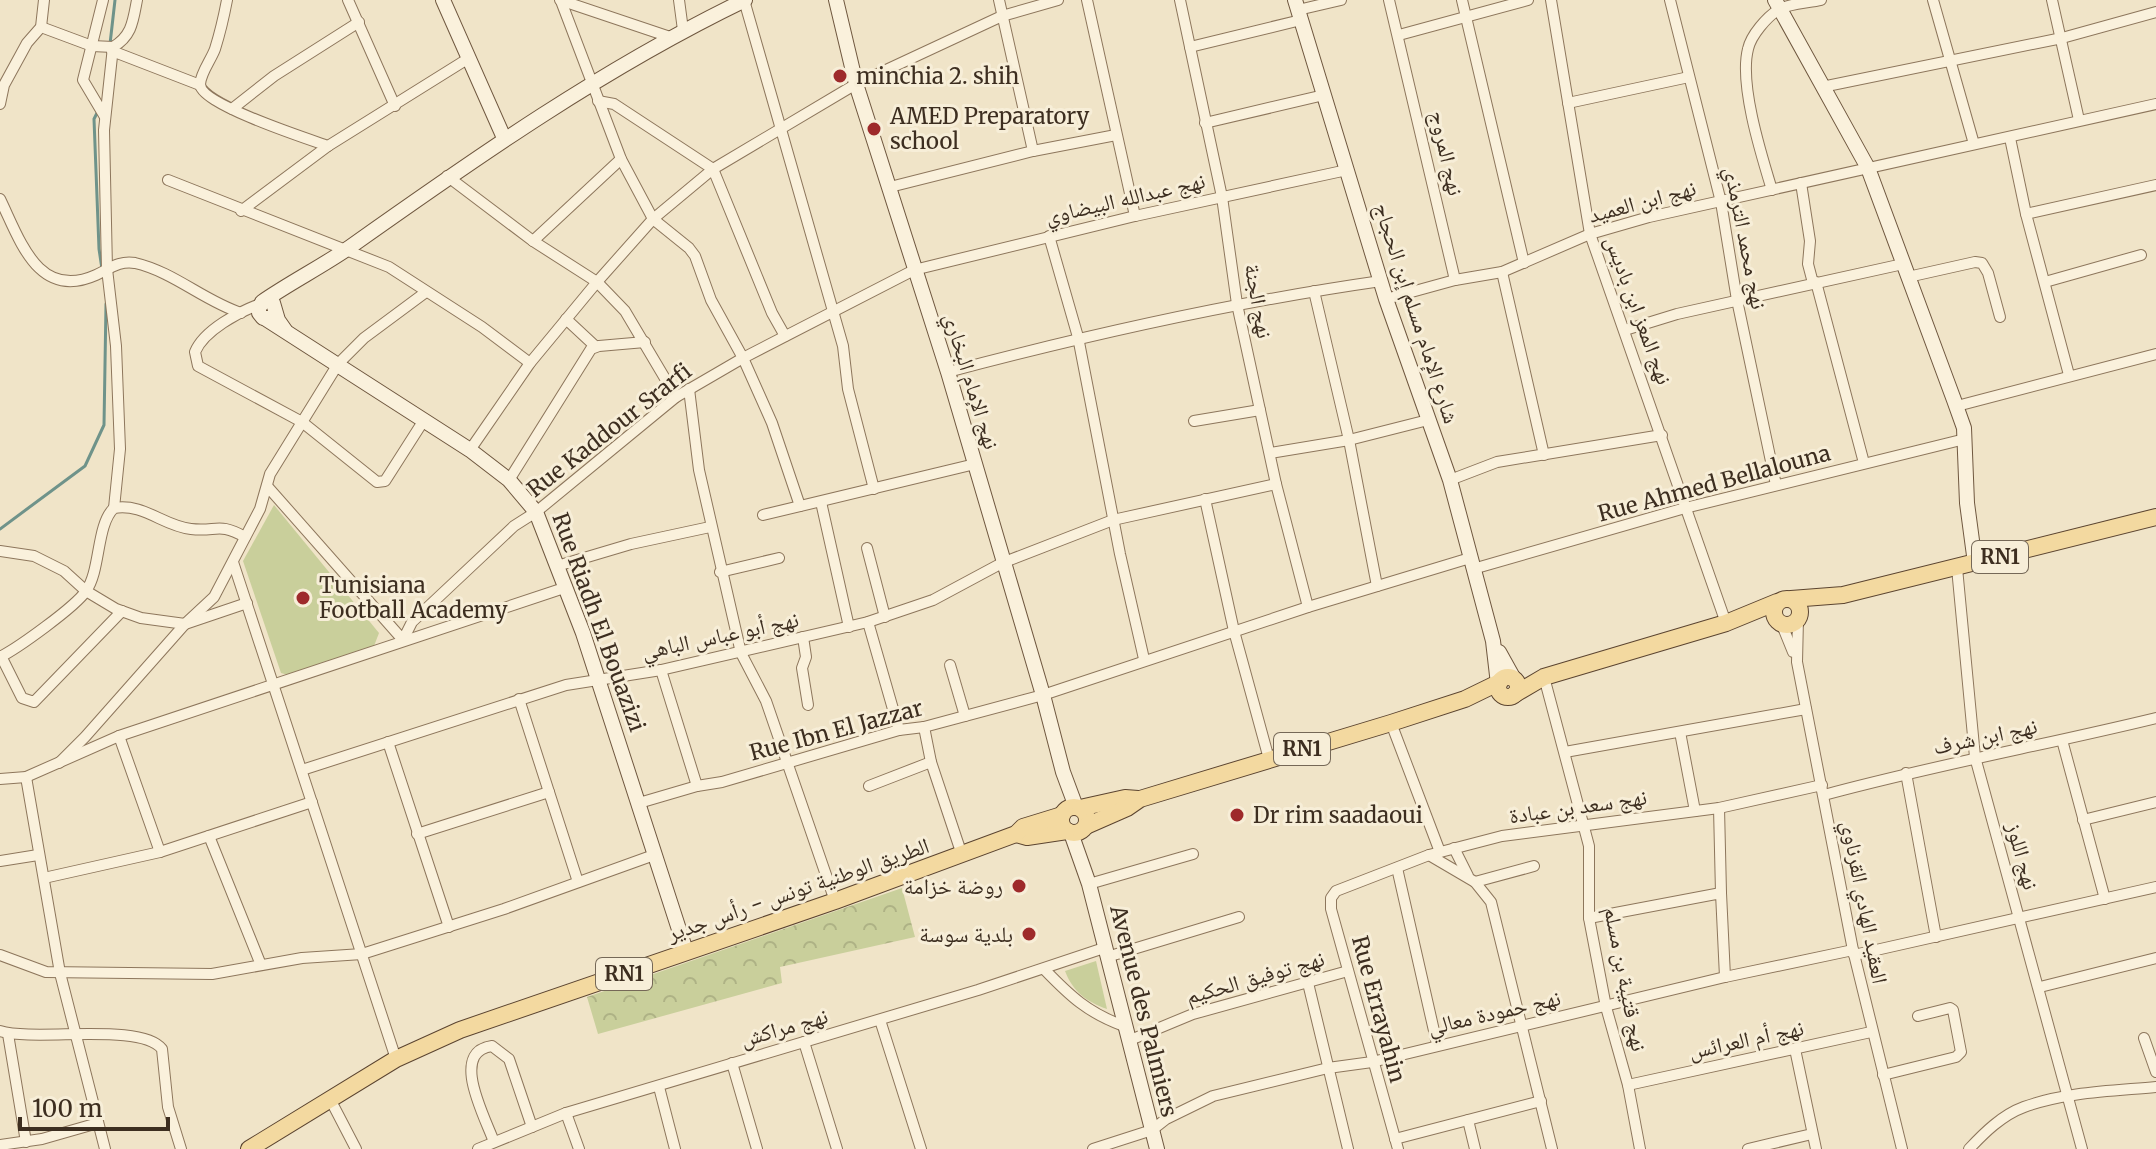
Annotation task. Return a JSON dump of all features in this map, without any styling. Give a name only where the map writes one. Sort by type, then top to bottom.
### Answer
[{"type":"main road","name":"الطريق الوطنية تونس - رأس جدير","points":[[249,1149],[396,1059],[460,1030],[835,901],[1016,834],[1027,837],[1125,798],[1140,799],[1465,699],[1475,701],[1534,675],[1544,677],[1726,623],[1784,601],[1843,595],[2156,517]]},
{"type":"main road","name":"الطريق الوطنية تونس - رأس جدير","points":[[1726,623],[1790,622],[1843,595]]},
{"type":"main road","points":[[1784,601],[1798,605],[1790,622],[1773,614],[1784,601]]},
{"type":"street","points":[[0,104],[4,85],[27,43],[41,27],[44,0]]},
{"type":"street","points":[[103,0],[83,80],[105,117]]},
{"type":"street","points":[[122,611],[34,702],[22,698],[1,657],[44,627],[86,591],[106,521],[114,508],[120,449],[116,346],[107,269],[105,117],[113,49],[130,33],[137,0]]},
{"type":"street","points":[[200,85],[215,49],[227,0]]},
{"type":"street","points":[[348,0],[395,106]]},
{"type":"street","points":[[443,0],[504,138]]},
{"type":"street","points":[[676,34],[679,0]]},
{"type":"street","points":[[0,199],[37,269],[71,283],[120,263],[140,264],[169,275],[238,312],[267,311],[298,281],[504,138],[676,34],[745,0],[843,346],[852,408],[874,489]]},
{"type":"street","points":[[999,0],[1033,151]]},
{"type":"street","points":[[470,450],[530,363],[597,282],[653,219],[713,169],[856,84],[1002,16],[1058,0]]},
{"type":"street","points":[[1087,0],[1135,216]]},
{"type":"street","name":"نهج الجنة","points":[[1180,0],[1222,197],[1237,304],[1276,484],[1308,607]]},
{"type":"street","points":[[1190,47],[1298,10],[1341,0]]},
{"type":"street","name":"نهج المروج","points":[[1389,0],[1455,280]]},
{"type":"street","points":[[1462,0],[1524,263]]},
{"type":"street","points":[[1399,35],[1528,0]]},
{"type":"street","name":"نهج المعز ابن باديس","points":[[1551,0],[1590,234],[1726,623]]},
{"type":"street","name":"نهج محمد الترمذي","points":[[1670,0],[1721,202],[1737,300],[1776,485]]},
{"type":"street","points":[[1772,190],[1746,82],[1746,60],[1754,35],[1777,4],[1821,0]]},
{"type":"street","points":[[1933,0],[1974,144]]},
{"type":"street","points":[[2052,0],[2079,120]]},
{"type":"street","points":[[560,1],[676,34]]},
{"type":"street","points":[[560,1],[621,159],[653,219],[695,256],[711,300],[743,358],[772,423],[800,506]]},
{"type":"street","name":"نهج الإمام البخاري","points":[[837,1],[856,84],[948,372],[1043,695],[1073,820]]},
{"type":"street","points":[[1777,4],[1868,168],[1957,406],[1965,439],[1966,565]]},
{"type":"street","name":"شارع اﻹمام مسلم إبن الحجاج","points":[[1298,10],[1386,299],[1450,480],[1505,686]]},
{"type":"street","points":[[1822,87],[2062,38],[2156,12]]},
{"type":"street","points":[[232,109],[274,76],[359,22]]},
{"type":"street","points":[[41,27],[92,46],[113,49],[200,85],[207,96],[232,109],[328,146]]},
{"type":"street","points":[[241,211],[328,146],[469,58]]},
{"type":"street","points":[[1568,103],[1689,77]]},
{"type":"street","points":[[1205,123],[1324,95]]},
{"type":"street","points":[[598,101],[614,104],[713,169],[772,313],[785,336]]},
{"type":"street","name":"نهج ابن العميد","points":[[1386,299],[1455,280],[1502,272],[1590,234],[1649,217],[2156,104]]},
{"type":"street","points":[[890,187],[1033,151],[1116,135]]},
{"type":"street","points":[[2010,138],[2026,214],[2069,375]]},
{"type":"street","points":[[533,241],[621,159]]},
{"type":"street","name":"نهج عبدالله البيضاوي","points":[[914,270],[1135,216],[1347,170]]},
{"type":"street","points":[[447,176],[533,241],[597,282],[625,311],[676,397]]},
{"type":"street","points":[[168,180],[389,267],[482,327],[530,363]]},
{"type":"street","points":[[1801,183],[1810,241],[1809,268],[1864,463]]},
{"type":"street","points":[[2026,214],[2156,185]]},
{"type":"street","points":[[1049,236],[1078,337],[1113,520],[1144,659]]},
{"type":"street","points":[[2045,282],[2141,255]]},
{"type":"street","points":[[1625,330],[1677,314],[1814,282],[1975,262],[1982,263],[1988,273],[2000,317]]},
{"type":"street","name":"Rue Kaddour Srarfi","points":[[403,640],[412,622],[514,526],[536,512],[676,397],[743,358],[914,270]]},
{"type":"street","points":[[1502,272],[1544,455]]},
{"type":"street","points":[[948,372],[1078,337],[1237,304],[1381,281]]},
{"type":"street","points":[[1314,291],[1349,440],[1377,586]]},
{"type":"street","points":[[59,763],[185,624],[214,597],[260,509],[270,474],[338,364],[364,338],[426,292]]},
{"type":"street","name":"Rue Riadh El Bouazizi","points":[[267,311],[285,330],[470,450],[509,480],[536,512],[567,587],[686,951]]},
{"type":"street","points":[[238,312],[198,345],[195,358],[198,366],[302,422],[372,479],[379,483],[385,481],[424,420]]},
{"type":"street","points":[[566,319],[595,346]]},
{"type":"street","points":[[509,480],[579,364],[595,346],[645,342]]},
{"type":"street","points":[[1957,406],[2156,354]]},
{"type":"street","points":[[689,389],[710,527],[741,653],[766,701],[835,901]]},
{"type":"street","points":[[1194,421],[1260,410]]},
{"type":"street","points":[[1270,453],[1349,440],[1428,420]]},
{"type":"street","points":[[1450,480],[1497,462],[1662,435]]},
{"type":"street","name":"Rue Ahmed Bellalouna","points":[[1234,631],[1377,586],[1965,439]]},
{"type":"street","points":[[763,515],[975,464]]},
{"type":"street","name":"نهج أبو عباس الباهي","points":[[302,770],[519,699],[597,678],[661,670],[868,622],[933,600],[1002,563],[1113,520],[1276,484]]},
{"type":"street","points":[[267,486],[403,640]]},
{"type":"street","points":[[1205,499],[1234,631],[1269,759]]},
{"type":"street","points":[[821,502],[849,627]]},
{"type":"street","points":[[114,508],[141,509],[189,529],[226,527],[245,537]]},
{"type":"street","points":[[557,566],[631,544],[710,527]]},
{"type":"street","points":[[867,548],[885,617]]},
{"type":"street","points":[[0,551],[34,556],[64,571],[86,591],[122,611],[152,620],[185,624],[247,603]]},
{"type":"street","points":[[720,572],[779,558]]},
{"type":"street","points":[[233,562],[396,1059]]},
{"type":"street","name":"نهج اللوز","points":[[1966,565],[1975,757],[2082,1149]]},
{"type":"street","points":[[0,779],[26,777],[119,736],[567,587]]},
{"type":"street","points":[[868,622],[899,730]]},
{"type":"street","points":[[1790,622],[1797,662]]},
{"type":"street","points":[[1790,622],[1797,662]]},
{"type":"street","name":"Rue Ibn El Jazzar","points":[[639,803],[899,730],[924,727],[1043,695],[1234,631]]},
{"type":"street","points":[[803,637],[806,657],[802,668],[808,705]]},
{"type":"street","name":"العقيد الهادي القرناوي","points":[[1797,662],[1871,1032],[1902,1149]]},
{"type":"street","points":[[950,665],[965,716]]},
{"type":"street","points":[[661,670],[697,786]]},
{"type":"street","name":"نهج قتيبة بن مسلم","points":[[1544,677],[1584,824],[1589,858],[1589,918],[1606,1007],[1628,1085],[1640,1149]]},
{"type":"street","points":[[519,699],[578,882]]},
{"type":"street","points":[[1565,752],[1806,709]]},
{"type":"street","name":"نهج ابن شرف","points":[[1823,790],[2156,718]]},
{"type":"street","points":[[1391,723],[1440,852]]},
{"type":"street","points":[[924,727],[931,762],[962,855]]},
{"type":"street","points":[[1680,732],[1695,811]]},
{"type":"street","points":[[119,736],[160,852]]},
{"type":"street","points":[[2062,740],[2105,899]]},
{"type":"street","points":[[388,742],[449,927]]},
{"type":"street","points":[[869,786],[931,762]]},
{"type":"street","points":[[1906,773],[1936,937]]},
{"type":"street","points":[[26,777],[60,973],[105,1149]]},
{"type":"street","name":"نهج سعد بن عبادة","points":[[1345,886],[1429,855],[1517,833],[1719,808],[1823,790]]},
{"type":"street","points":[[417,834],[549,792]]},
{"type":"street","points":[[44,878],[160,852],[312,802]]},
{"type":"street","points":[[2083,820],[2156,802]]},
{"type":"street","points":[[1719,808],[1725,977]]},
{"type":"street","name":"Avenue des Palmiers","points":[[1073,820],[1157,1149]]},
{"type":"street","points":[[209,836],[261,965]]},
{"type":"street","points":[[1454,848],[1472,880]]},
{"type":"street","points":[[1089,884],[1193,854]]},
{"type":"street","points":[[0,861],[38,855]]},
{"type":"street","points":[[0,955],[35,969],[60,973],[212,974],[302,958],[362,954],[654,855]]},
{"type":"street","points":[[1429,855],[1472,880],[1487,895],[1495,912],[1552,1149]]},
{"type":"street","points":[[1472,880],[1534,866]]},
{"type":"street","points":[[1397,868],[1437,1044]]},
{"type":"street","name":"Rue Errayahin","points":[[1345,886],[1334,893],[1330,902],[1396,1144]]},
{"type":"street","name":"نهج حمودة معالي","points":[[1093,1149],[1152,1130],[1166,1119],[1213,1096],[1328,1068],[1372,1062],[1725,977],[2020,920],[2156,887]]},
{"type":"street","points":[[1589,918],[1721,893]]},
{"type":"street","name":"نهج مراكش","points":[[478,1149],[566,1113],[1044,969],[1239,917]]},
{"type":"street","points":[[2040,987],[2156,958]]},
{"type":"street","points":[[1044,969],[1099,1017],[1124,1026]]},
{"type":"street","name":"نهج توفيق الحكيم","points":[[1128,1041],[1193,1014],[1348,971]]},
{"type":"street","points":[[1308,983],[1348,1149]]},
{"type":"street","points":[[1883,1075],[1956,1057],[1961,1052],[1953,1010],[1950,1008],[1918,1016]]},
{"type":"street","points":[[880,1020],[921,1149]]},
{"type":"street","points":[[26,1142],[4,1032],[126,1035],[160,1045],[168,1107],[181,1149]]},
{"type":"street","name":"نهج أم العرائس","points":[[1628,1085],[1871,1032]]},
{"type":"street","points":[[2144,1038],[2156,1072]]},
{"type":"street","points":[[804,1042],[837,1149]]},
{"type":"street","points":[[494,1142],[473,1083],[470,1064],[483,1047],[492,1046],[509,1059],[532,1127]]},
{"type":"street","points":[[1795,1049],[1816,1149]]},
{"type":"street","points":[[732,1063],[757,1149]]},
{"type":"street","points":[[659,1087],[675,1149]]},
{"type":"street","points":[[1969,1149],[1999,1121],[2024,1107],[2067,1097],[2156,1087]]},
{"type":"street","points":[[330,1099],[356,1149]]},
{"type":"street","points":[[1396,1144],[1468,1120],[1541,1101]]},
{"type":"street","points":[[566,1113],[579,1149]]},
{"type":"street","points":[[1468,1120],[1475,1149]]},
{"type":"street","points":[[0,1145],[26,1142],[98,1123]]},
{"type":"street","points":[[1748,1149],[1812,1134]]},
{"type":"green space","name":"Tunisiana Football Academy","points":[[274,505],[379,633],[374,646],[288,675],[281,673],[243,561]]},
{"type":"green space","points":[[902,888],[915,937],[780,967],[782,983],[598,1034],[587,997]]},
{"type":"green space","points":[[1096,961],[1107,1009],[1082,995],[1065,971]]},
{"type":"waterway","points":[[110,44],[115,0]]},
{"type":"waterway","points":[[99,109],[94,119],[102,269]]},
{"type":"waterway","points":[[0,529],[85,466],[104,425],[106,304]]},
{"type":"place","name":"minchia 2. shih","points":[[840,76]]},
{"type":"place","name":"AMED Preparatory school","points":[[874,129]]},
{"type":"place","name":"Tunisiana Football Academy","points":[[303,598]]},
{"type":"place","name":"Dr rim saadaoui","points":[[1237,815]]},
{"type":"place","name":"روضة خزامة","points":[[1019,886]]},
{"type":"place","name":"بلدية سوسة","points":[[1029,934]]}]
